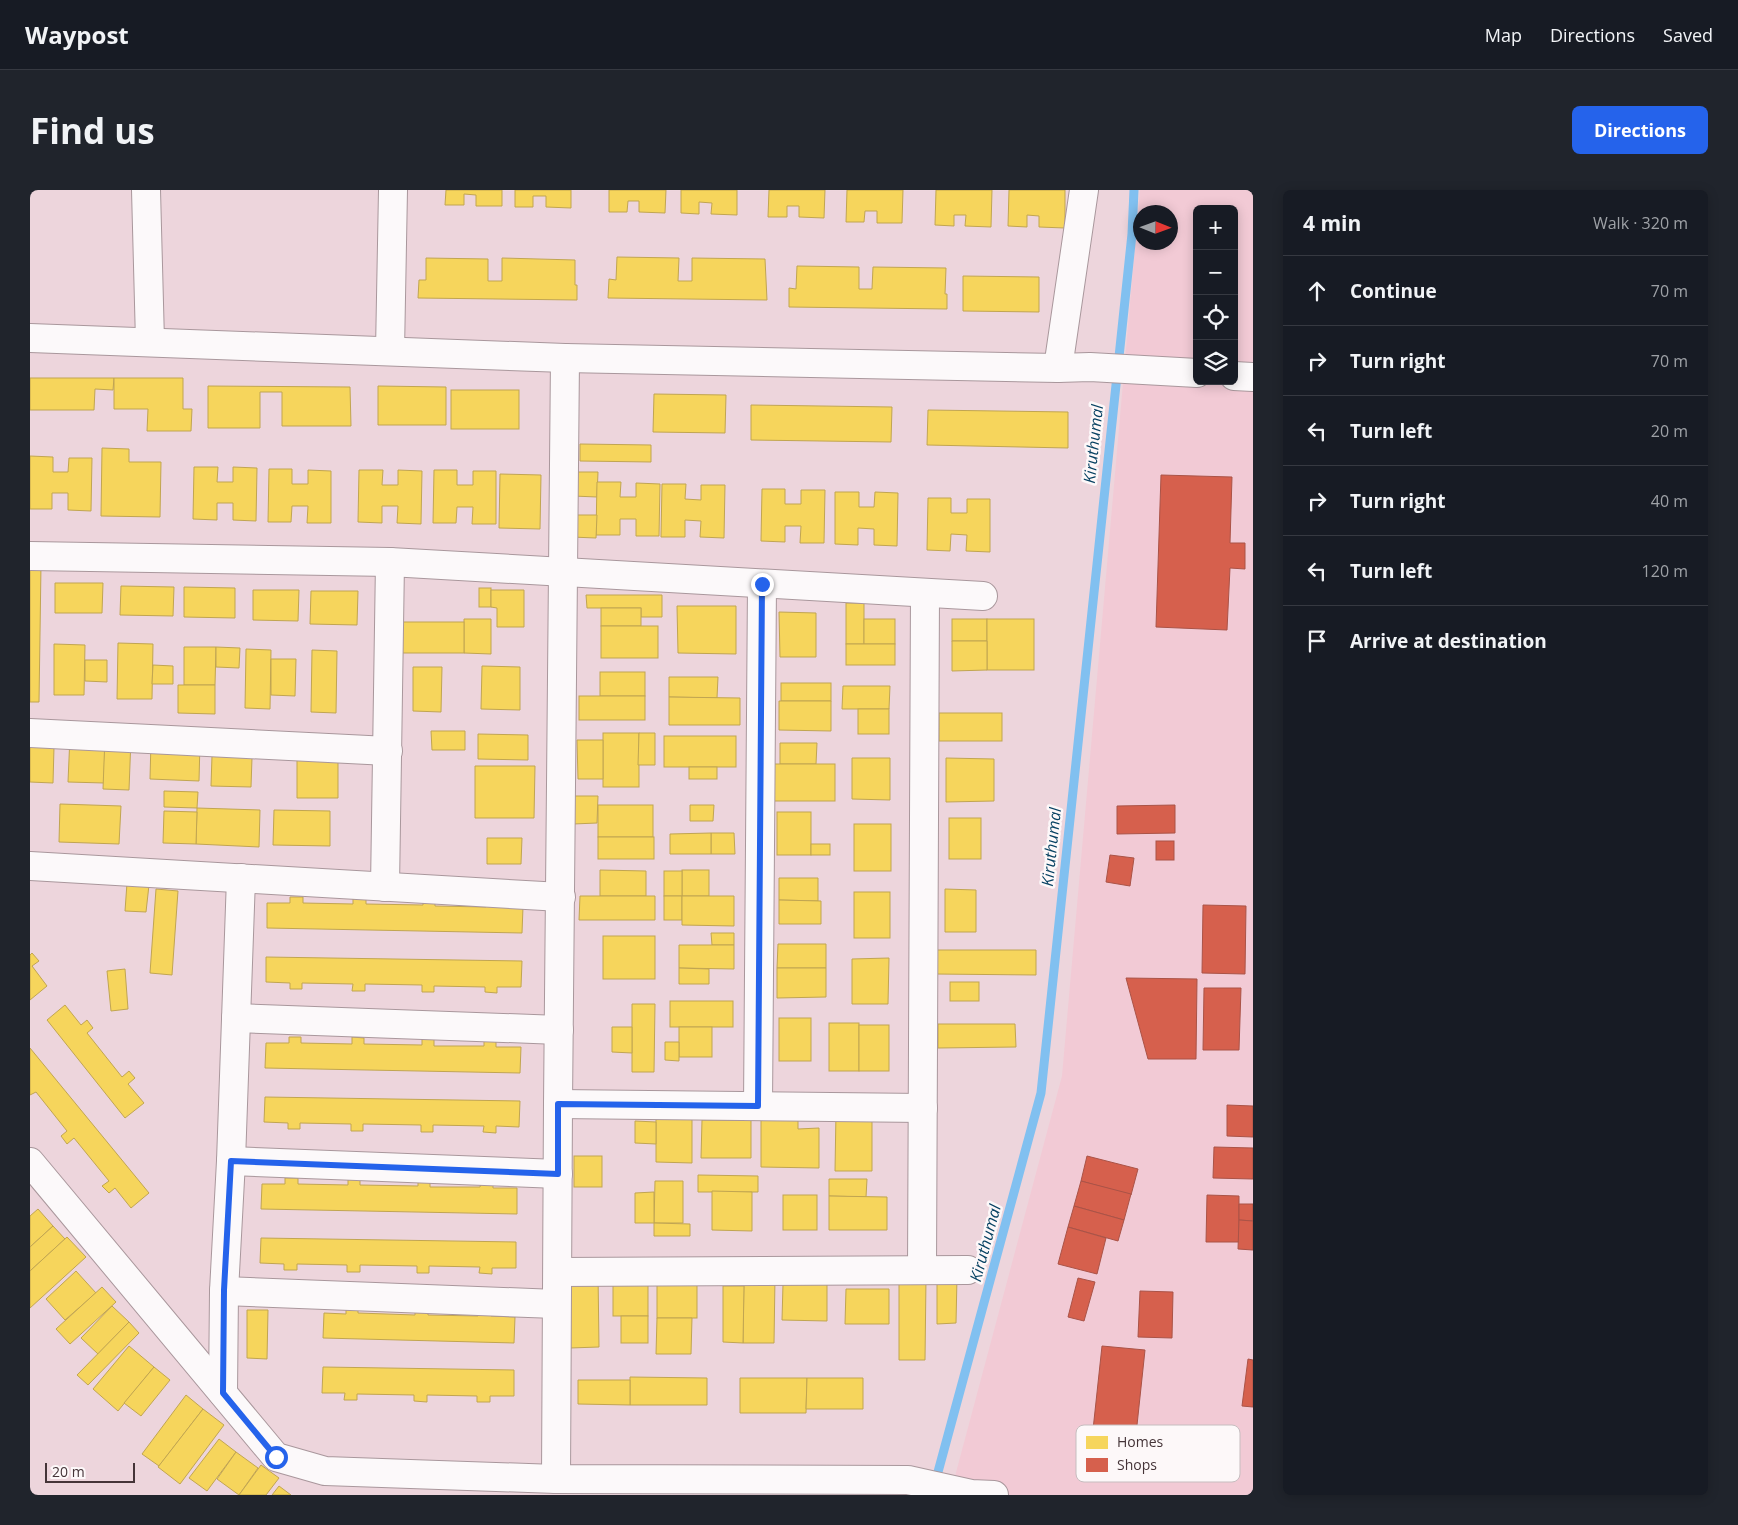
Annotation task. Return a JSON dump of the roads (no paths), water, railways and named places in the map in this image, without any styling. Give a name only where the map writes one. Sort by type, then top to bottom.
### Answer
[{"type":"street","points":[[146,190],[150,341]]},
{"type":"street","points":[[390,351],[393,190]]},
{"type":"street","points":[[1058,368],[1084,190]]},
{"type":"street","points":[[30,338],[565,358],[1058,368],[1090,367],[1193,373]]},
{"type":"street","points":[[556,1479],[565,358]]},
{"type":"street","points":[[1238,376],[1253,377]]},
{"type":"street","points":[[30,556],[390,562],[983,596]]},
{"type":"street","points":[[385,887],[390,562]]},
{"type":"street","points":[[758,1106],[762,584]]},
{"type":"street","points":[[922,1270],[925,593]]},
{"type":"street","points":[[30,733],[388,751]]},
{"type":"street","points":[[30,866],[561,897]]},
{"type":"street","points":[[223,1393],[224,1290],[231,1161],[241,878]]},
{"type":"street","points":[[236,1018],[559,1030]]},
{"type":"street","points":[[558,1104],[923,1108]]},
{"type":"street","points":[[231,1161],[558,1174]]},
{"type":"street","points":[[30,1162],[276,1457],[325,1471],[556,1479],[908,1480],[982,1494]]},
{"type":"street","points":[[558,1272],[968,1270]]},
{"type":"street","points":[[224,1290],[556,1304]]},
{"type":"waterway","name":"Kiruthumal","points":[[935,1483],[1041,1093],[1132,234],[1134,190]]}]
